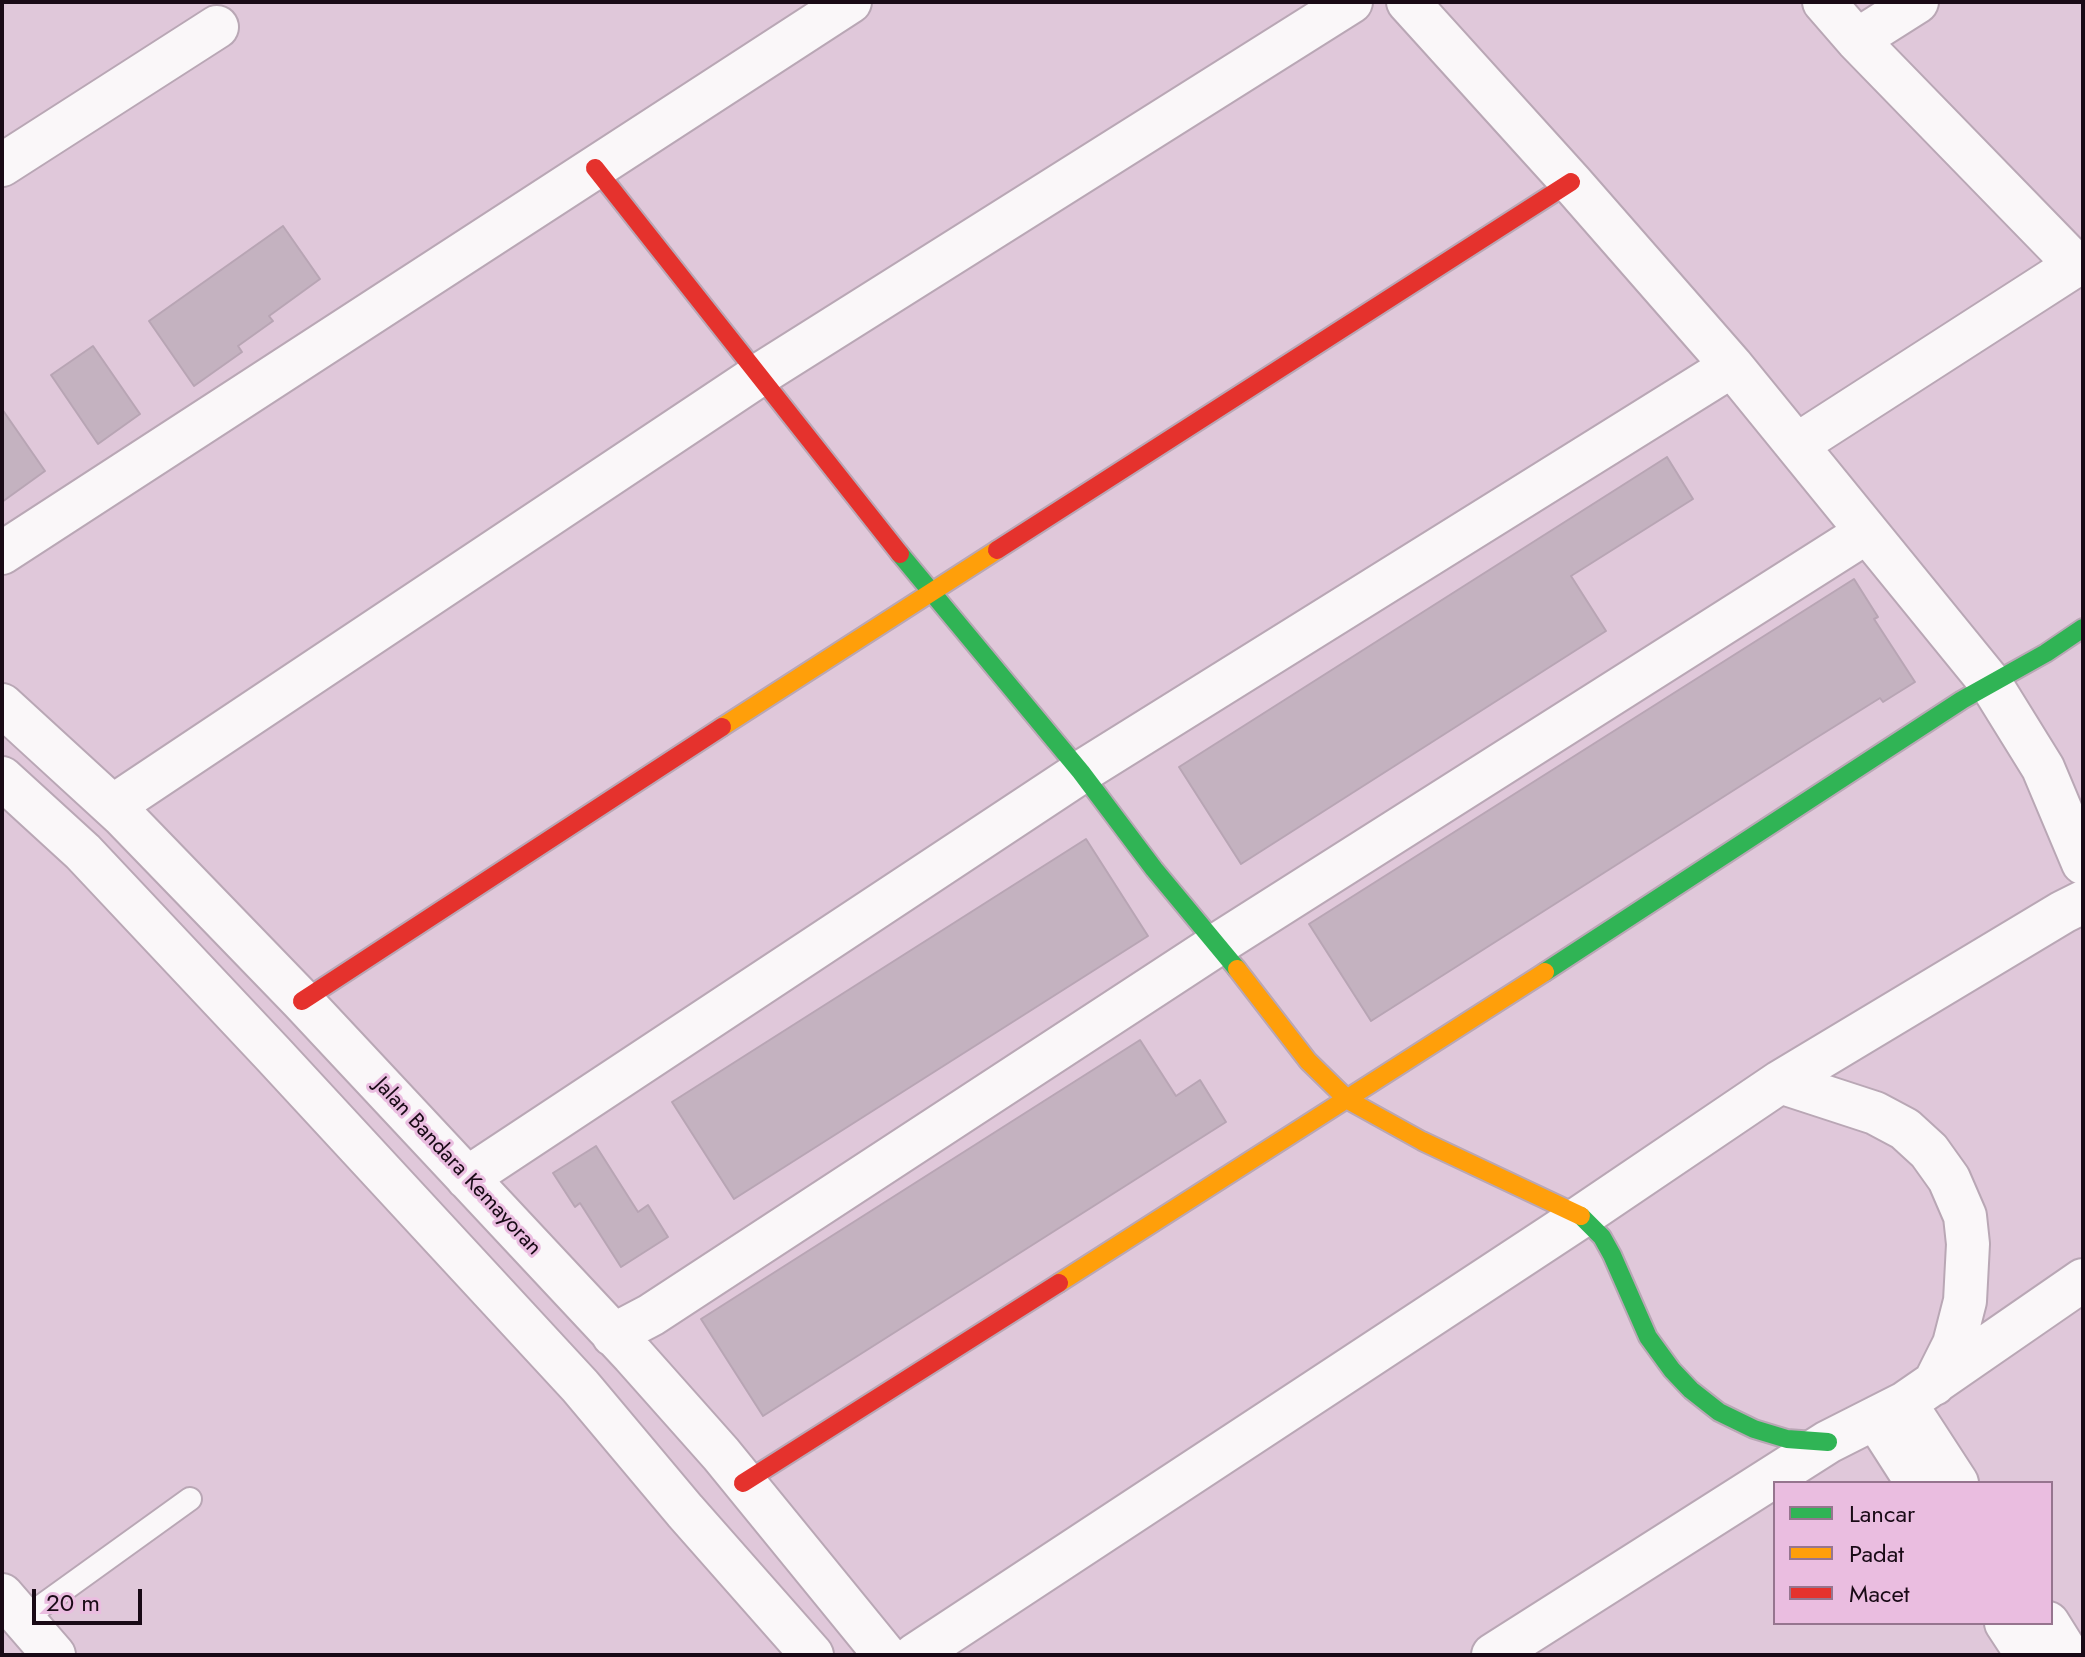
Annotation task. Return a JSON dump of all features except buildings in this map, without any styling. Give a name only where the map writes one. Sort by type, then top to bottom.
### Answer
[{"type":"street","points":[[2,553],[850,2]]},
{"type":"street","points":[[113,806],[759,375],[1351,2]]},
{"type":"street","points":[[1408,2],[1732,366],[1991,684],[2043,768],[2083,863]]},
{"type":"street","points":[[1798,444],[2076,265],[1857,40],[1824,2]]},
{"type":"street","points":[[1857,40],[1917,2]]},
{"type":"street","points":[[2,165],[217,27]]},
{"type":"street","points":[[595,168],[931,594],[1081,772],[1154,869],[1218,944],[1308,1061],[1348,1100],[1422,1141],[1582,1216],[1602,1237],[1612,1255],[1648,1337],[1672,1370],[1719,1412],[1754,1429],[1787,1439],[1828,1442]]},
{"type":"street","points":[[302,1001],[654,770],[1571,182]]},
{"type":"street","points":[[467,1178],[1081,772],[1732,366]]},
{"type":"street","points":[[613,1335],[651,1315],[1218,944],[1867,532]]},
{"type":"street","points":[[743,1483],[1348,1100],[1962,700],[2083,628]]},
{"type":"street","name":"Jalan Bandara Kemayoran","points":[[2,705],[113,806],[302,1001],[613,1335],[721,1454],[885,1655]]},
{"type":"street","points":[[2,778],[83,852],[284,1065],[580,1386],[812,1655]]},
{"type":"street","points":[[915,1655],[1780,1082],[2083,902]]},
{"type":"street","points":[[1780,1082],[1875,1113],[1905,1129],[1929,1151],[1949,1179],[1965,1216],[1968,1244],[1965,1301],[1954,1344],[1905,1402],[1917,1481]]},
{"type":"street","points":[[1493,1655],[1828,1442],[1905,1402],[2083,1280]]},
{"type":"street","points":[[1905,1402],[1956,1481]]},
{"type":"street","points":[[12,1607],[54,1655]]},
{"type":"street","points":[[2007,1625],[2027,1655]]},
{"type":"street","points":[[2049,1625],[2068,1655]]},
{"type":"street","points":[[2077,1655],[2083,1651]]},
{"type":"lane","points":[[12,1607],[190,1499]]},
{"type":"traffic: fast","points":[[900,554],[1081,772],[1154,869],[1237,969]]},
{"type":"traffic: fast","points":[[1545,972],[1962,700],[2046,653],[2083,628]]},
{"type":"traffic: fast","points":[[1581,1216],[1602,1237],[1612,1255],[1648,1337],[1691,1390],[1719,1412],[1754,1429],[1787,1439],[1828,1442]]},
{"type":"traffic: slow","points":[[722,727],[997,550]]},
{"type":"traffic: slow","points":[[1237,969],[1308,1061],[1348,1100],[1422,1141],[1581,1216]]},
{"type":"traffic: slow","points":[[1059,1283],[1545,972]]},
{"type":"traffic: jam","points":[[595,168],[900,554]]},
{"type":"traffic: jam","points":[[997,550],[1571,182]]},
{"type":"traffic: jam","points":[[302,1001],[722,727]]},
{"type":"traffic: jam","points":[[743,1483],[1059,1283]]}]
